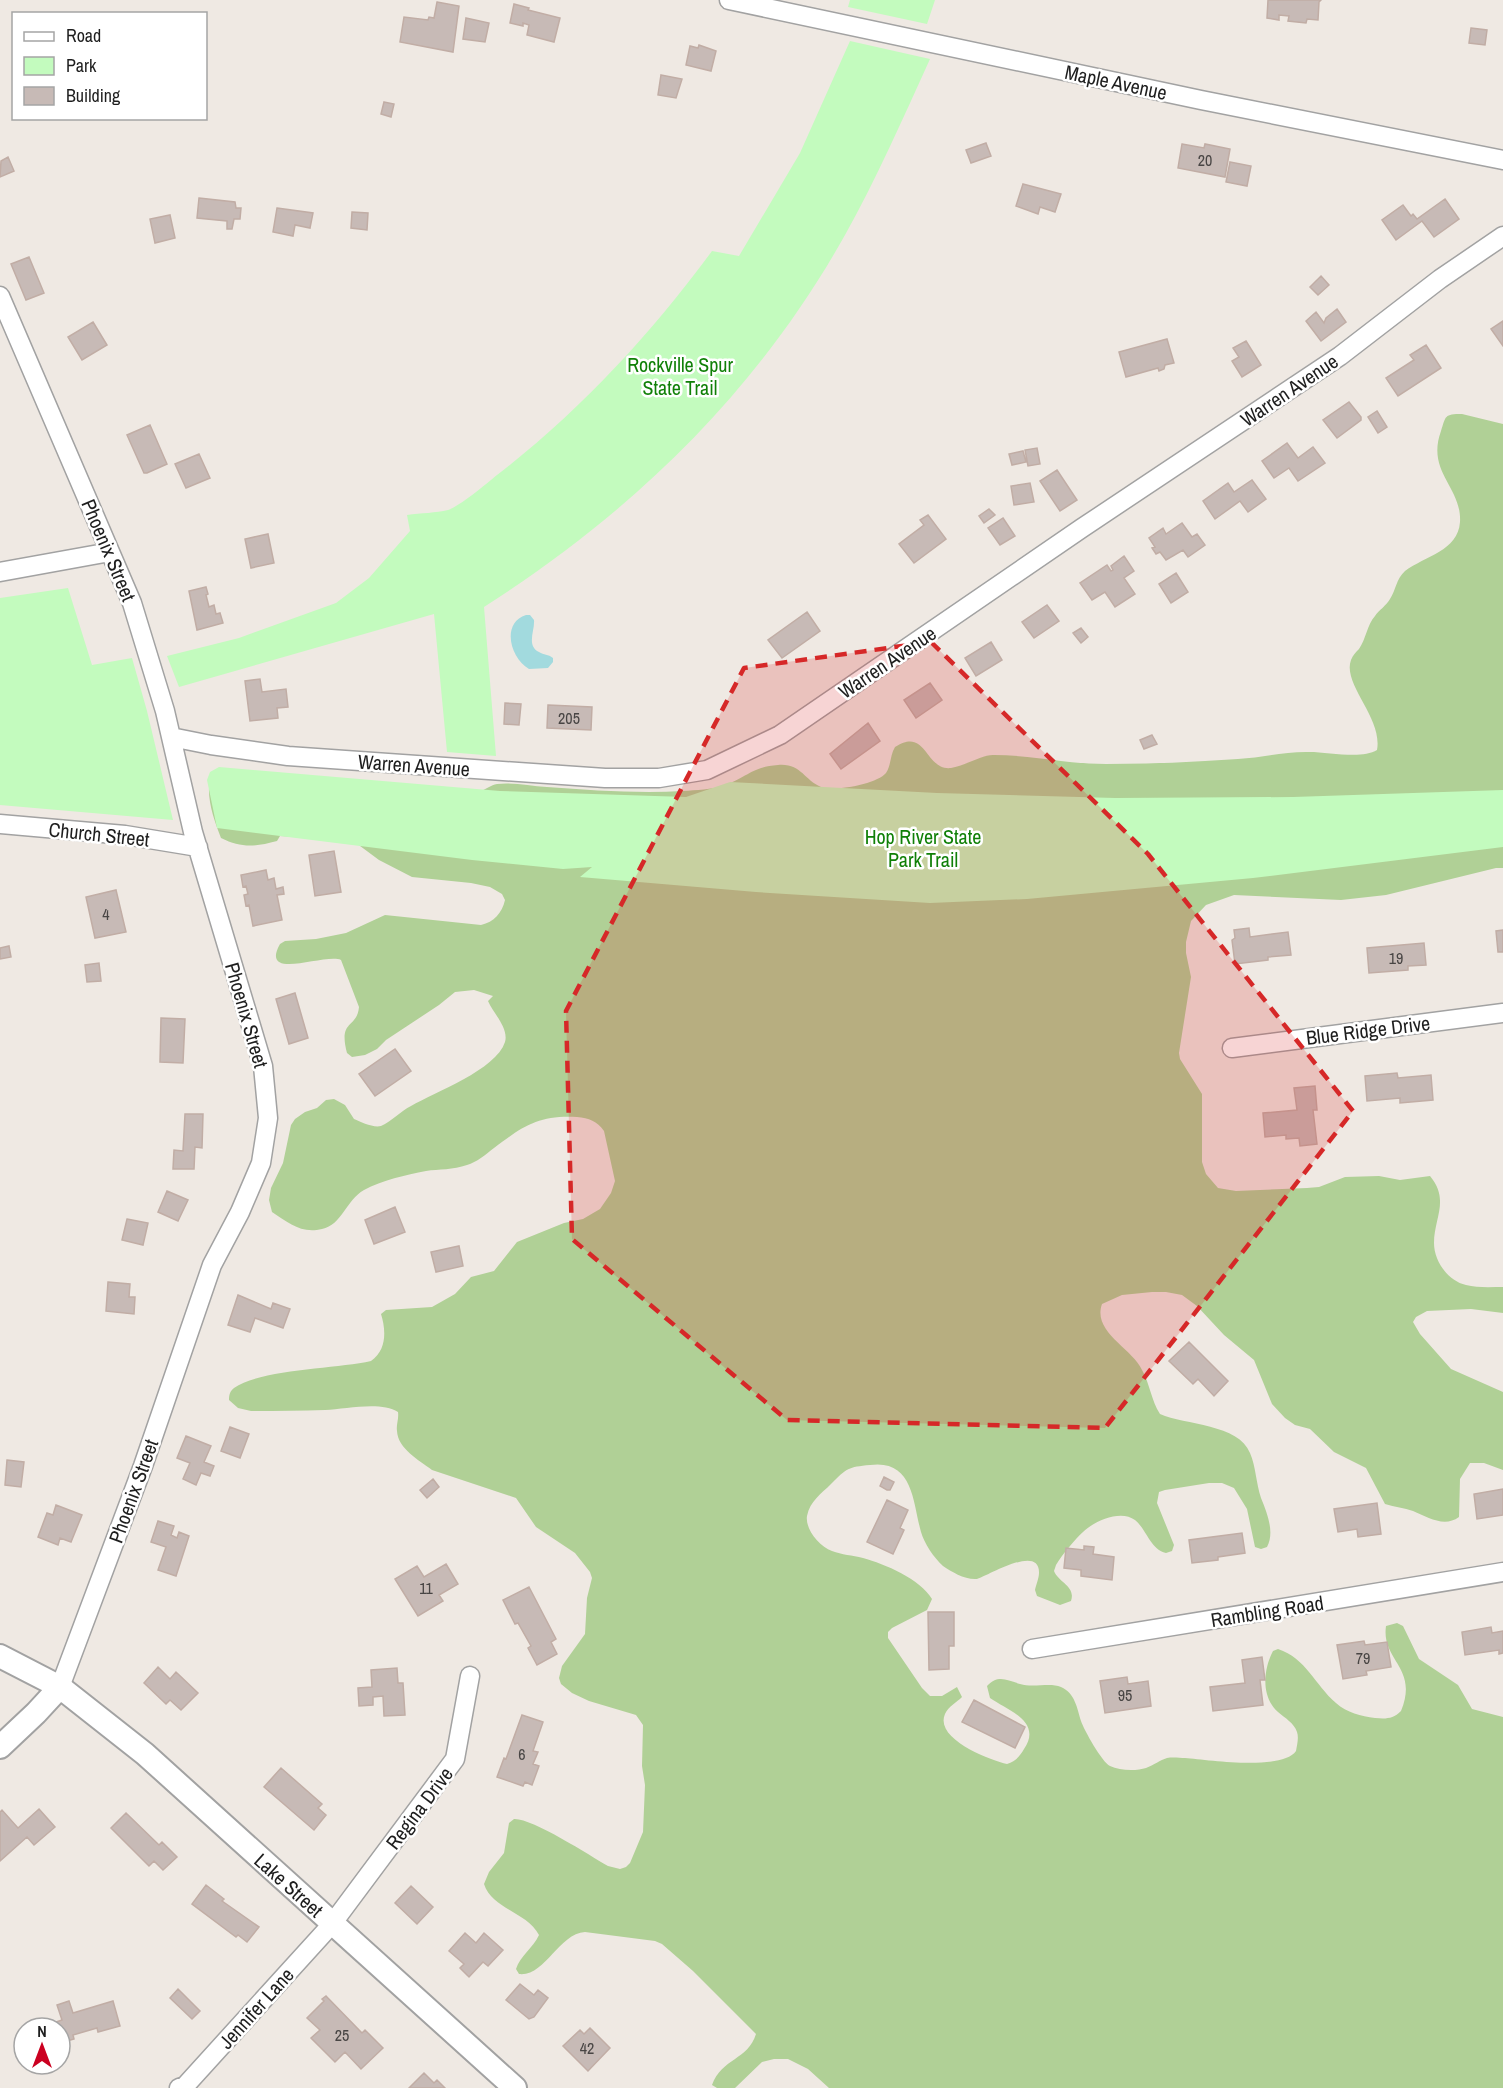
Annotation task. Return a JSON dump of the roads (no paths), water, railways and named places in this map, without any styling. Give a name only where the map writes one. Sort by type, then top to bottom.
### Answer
[{"type":"street","name":"Maple Avenue","points":[[729,0],[1201,100],[1503,160]]},
{"type":"street","name":"Warren Avenue","points":[[171,737],[288,756],[605,778],[659,778],[707,770],[780,735],[1082,528],[1340,356],[1440,279],[1503,236]]},
{"type":"street","name":"Phoenix Street","points":[[0,297],[132,603],[171,737],[198,847],[263,1066],[268,1118],[261,1163],[240,1212],[212,1265],[143,1466],[60,1687],[0,1747]]},
{"type":"street","points":[[0,572],[110,552]]},
{"type":"street","name":"Church Street","points":[[0,824],[125,835],[198,847]]},
{"type":"street","name":"Blue Ridge Drive","points":[[1232,1048],[1503,1013]]},
{"type":"street","name":"Rambling Road","points":[[1032,1649],[1503,1572]]},
{"type":"street","name":"Lake Street","points":[[0,1656],[60,1687],[145,1754],[515,2088]]},
{"type":"street","name":"Regina Drive","points":[[332,1924],[455,1759],[470,1676]]},
{"type":"street","name":"Jennifer Lane","points":[[179,2088],[185,2086],[332,1924]]},
{"type":"water","points":[[526,615],[530,615],[534,620],[533,646],[539,652],[553,658],[548,668],[529,669],[522,664],[513,649],[511,633],[513,625]]},
{"type":"park label","name":"Rockville Spur State Trail","points":[[680,376]]},
{"type":"park label","name":"Hop River State Park Trail","points":[[923,848]]}]
